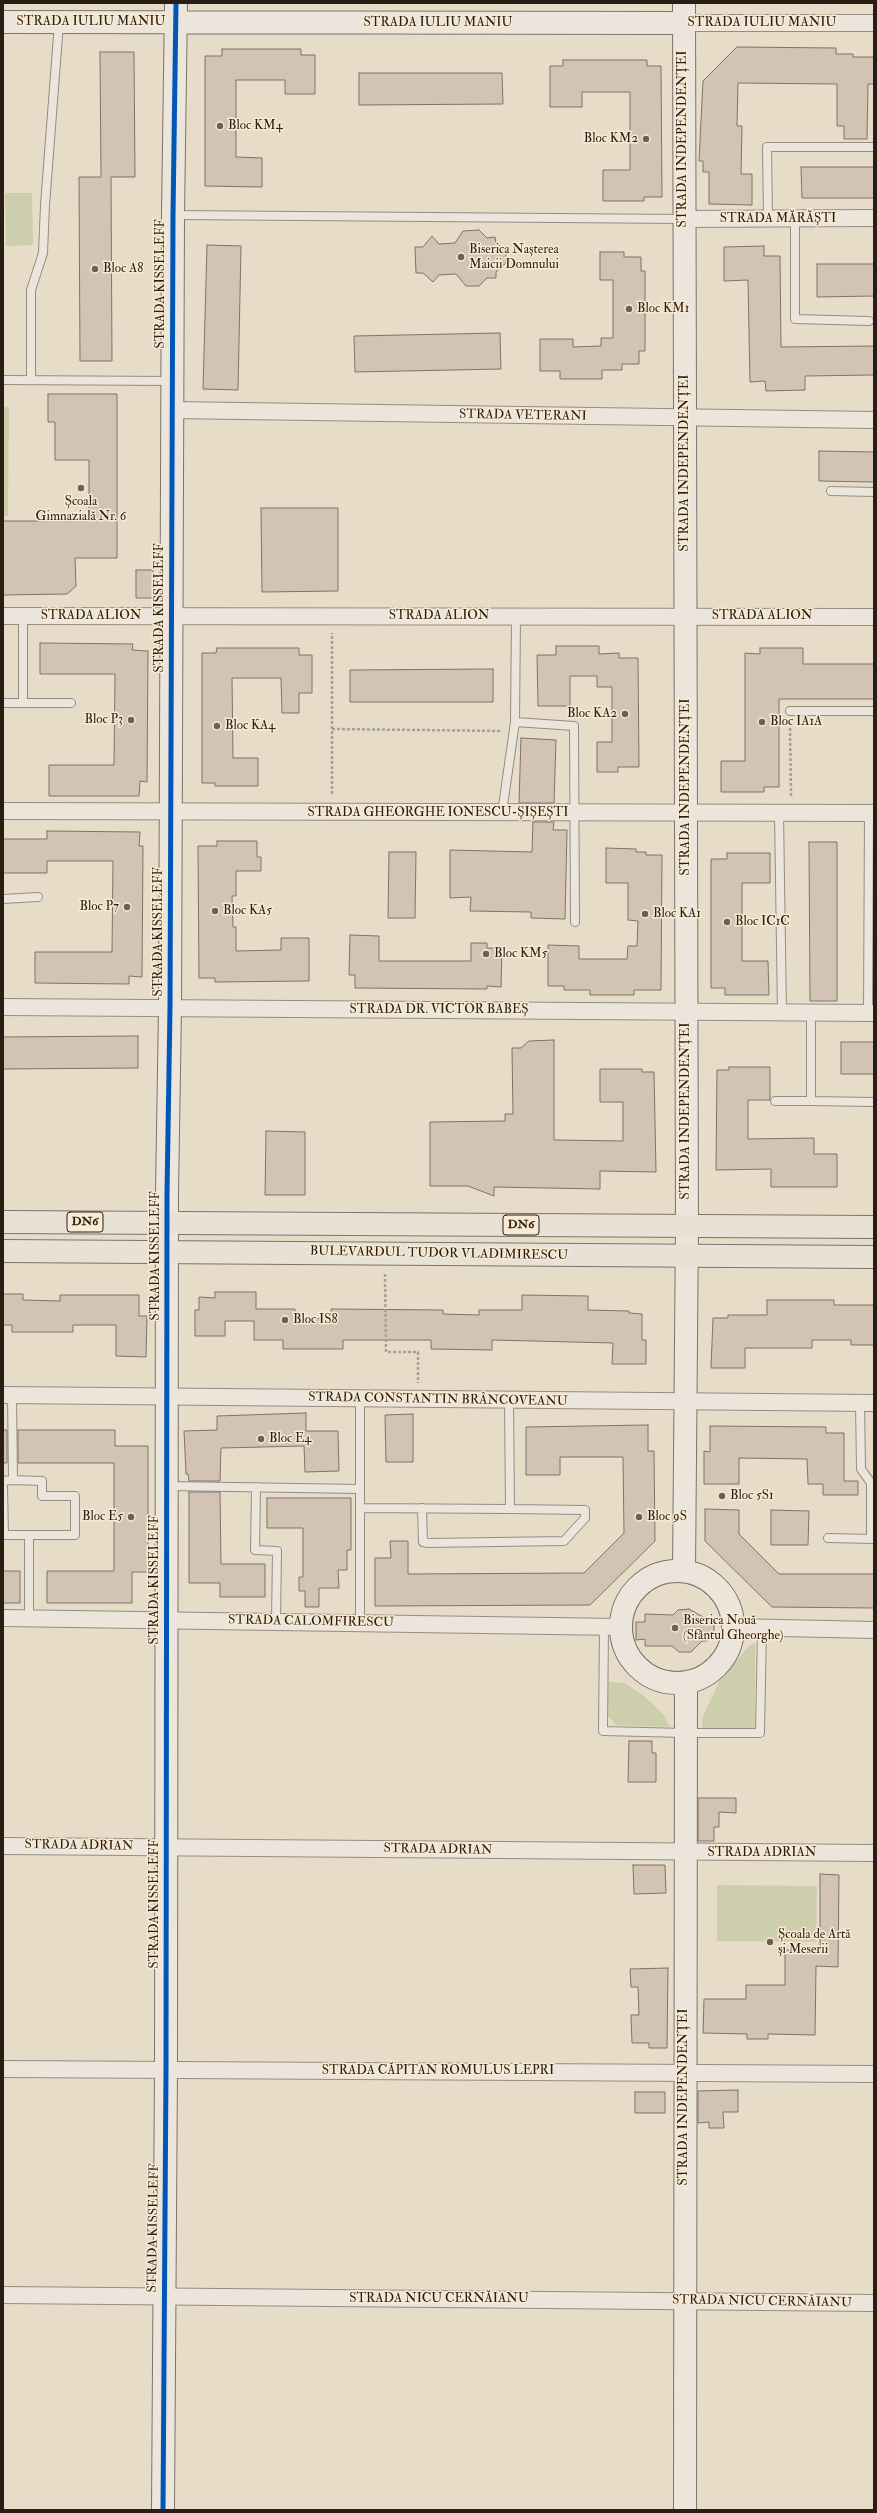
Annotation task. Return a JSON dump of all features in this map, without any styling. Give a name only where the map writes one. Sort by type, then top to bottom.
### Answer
[{"type":"main road","name":"DN6","points":[[3,1222],[874,1227]]},
{"type":"main road","name":"BULEVARDUL TUDOR VLADIMIRESCU","points":[[3,1251],[384,1253],[686,1257],[874,1257]]},
{"type":"street","name":"STRADA IULIU MANIU","points":[[3,22],[59,22],[176,12],[684,13],[874,23]]},
{"type":"street","name":"STRADA KISSELEFF","points":[[163,2510],[168,1397],[166,1253],[170,1008],[172,215],[176,12]]},
{"type":"street","name":"STRADA INDEPENDENȚEI","points":[[684,13],[683,220],[685,419],[687,1226],[684,1402],[684,1571]]},
{"type":"street","name":"STRADA MĂRĂȘTI","points":[[683,220],[874,218]]},
{"type":"street","name":"STRADA VETERANI","points":[[171,410],[685,419],[874,420]]},
{"type":"street","name":"STRADA ALION","points":[[3,616],[874,617]]},
{"type":"street","name":"STRADA GHEORGHE IONESCU-ȘIȘEȘTI","points":[[3,811],[170,813],[871,812]]},
{"type":"street","name":"STRADA DR. VICTOR BABEȘ","points":[[3,1007],[871,1013]]},
{"type":"street","name":"STRADA CONSTANTIN BRÂNCOVEANU","points":[[8,1395],[867,1403]]},
{"type":"street","points":[[684,1571],[700,1576],[714,1584],[721,1592],[731,1611],[734,1627],[731,1643],[725,1658],[714,1670],[701,1679],[686,1683],[666,1683],[648,1676],[633,1663],[612,1627],[633,1592],[642,1583],[665,1572],[684,1571]]},
{"type":"street","name":"STRADA CALOMFIRESCU","points":[[3,1618],[612,1627]]},
{"type":"street","points":[[734,1627],[874,1630]]},
{"type":"street","name":"STRADA INDEPENDENȚEI","points":[[685,2510],[684,1853],[686,1683]]},
{"type":"street","name":"STRADA ADRIAN","points":[[3,1846],[684,1853],[874,1853]]},
{"type":"street","name":"STRADA CĂPITAN ROMULUS LEPRI","points":[[3,2069],[874,2074]]},
{"type":"street","name":"STRADA NICU CERNĂIANU","points":[[3,2295],[874,2303]]},
{"type":"lane","points":[[31,380],[31,290],[43,254],[45,205],[59,22]]},
{"type":"lane","points":[[768,219],[768,147],[874,147]]},
{"type":"lane","points":[[172,215],[683,220]]},
{"type":"lane","points":[[795,219],[795,319],[869,321]]},
{"type":"lane","points":[[3,380],[172,381]]},
{"type":"lane","points":[[831,491],[874,492]]},
{"type":"lane","points":[[23,616],[23,703]]},
{"type":"lane","points":[[502,813],[515,722],[516,616]]},
{"type":"lane","points":[[3,703],[71,703]]},
{"type":"lane","points":[[790,711],[874,711]]},
{"type":"lane","points":[[515,722],[574,726],[575,922]]},
{"type":"lane","points":[[871,812],[871,1013]]},
{"type":"lane","points":[[782,1013],[785,813]]},
{"type":"lane","points":[[3,899],[38,897]]},
{"type":"lane","points":[[811,1013],[811,1102]]},
{"type":"lane","points":[[775,1102],[874,1102]]},
{"type":"lane","points":[[8,1395],[13,1480]]},
{"type":"lane","points":[[360,1399],[360,1623]]},
{"type":"lane","points":[[509,1400],[510,1509]]},
{"type":"lane","points":[[828,1538],[872,1539],[871,1483],[861,1469],[867,1403]]},
{"type":"lane","points":[[3,1481],[42,1481],[42,1496],[75,1496],[75,1535],[4,1535],[3,1487]]},
{"type":"lane","points":[[167,1486],[360,1489]]},
{"type":"lane","points":[[256,1487],[255,1550],[277,1551],[276,1622]]},
{"type":"lane","points":[[360,1508],[422,1508],[586,1510],[585,1518],[564,1541],[428,1543],[423,1542],[422,1508]]},
{"type":"lane","points":[[29,1535],[29,1618]]},
{"type":"lane","points":[[612,1627],[603,1731],[685,1733],[760,1733],[762,1628]]},
{"type":"path","points":[[332,617],[332,813]]},
{"type":"path","points":[[785,813],[790,711]]},
{"type":"path","points":[[332,729],[514,731]]},
{"type":"path","points":[[384,1253],[386,1352],[418,1352],[418,1399]]},
{"type":"green space","points":[[5,193],[32,193],[33,245],[6,246]]},
{"type":"green space","points":[[3,407],[9,407],[8,516],[3,516]]},
{"type":"green space","points":[[755,1643],[755,1728],[702,1728],[703,1716],[720,1680],[749,1646]]},
{"type":"green space","points":[[608,1682],[625,1683],[644,1696],[664,1715],[670,1727],[616,1725],[608,1716]]},
{"type":"green space","points":[[717,1885],[817,1886],[816,1942],[717,1941]]},
{"type":"building","points":[[737,47],[836,48],[836,54],[853,54],[853,57],[874,57],[874,84],[868,84],[867,139],[844,139],[844,126],[837,126],[837,84],[738,83],[737,126],[742,126],[741,174],[752,174],[752,205],[709,204],[709,172],[703,172],[703,161],[699,161],[703,81]]},
{"type":"building","name":"Bloc KM4","points":[[222,49],[301,49],[301,55],[315,55],[315,94],[285,94],[285,80],[236,80],[236,157],[262,158],[262,187],[205,186],[205,56],[222,56]]},
{"type":"building","name":"Bloc A8","points":[[100,52],[134,52],[135,177],[111,177],[112,361],[80,361],[79,177],[101,177]]},
{"type":"building","name":"Bloc KM2","points":[[563,60],[647,60],[647,66],[661,66],[662,197],[644,197],[644,201],[603,201],[603,170],[630,170],[630,92],[582,92],[582,107],[550,107],[550,66],[563,66]]},
{"type":"building","points":[[359,73],[502,73],[503,104],[359,105]]},
{"type":"building","points":[[801,167],[874,167],[874,198],[802,198]]},
{"type":"building","name":"Biserica Nașterea Maicii Domnului","points":[[479,230],[487,238],[495,237],[496,243],[506,251],[506,263],[496,272],[496,278],[487,278],[479,286],[466,286],[456,274],[439,275],[433,282],[423,273],[416,273],[415,247],[423,247],[432,236],[439,244],[455,243],[463,231]]},
{"type":"building","points":[[207,245],[241,246],[238,390],[203,389]]},
{"type":"building","points":[[764,246],[764,256],[780,256],[781,347],[874,346],[874,375],[805,376],[805,390],[766,391],[765,381],[750,382],[748,280],[724,281],[724,247]]},
{"type":"building","name":"Bloc KM1","points":[[600,252],[624,252],[624,257],[641,257],[641,271],[645,271],[645,351],[639,351],[639,364],[622,364],[622,370],[602,370],[602,379],[560,379],[560,371],[540,371],[540,339],[573,339],[573,347],[601,346],[601,338],[613,338],[613,280],[600,280]]},
{"type":"building","points":[[817,264],[874,264],[874,296],[817,297]]},
{"type":"building","points":[[500,333],[501,369],[355,372],[354,336]]},
{"type":"building","points":[[48,394],[117,394],[117,558],[75,558],[76,586],[67,594],[3,595],[3,521],[89,521],[89,460],[55,460],[55,422],[48,422]]},
{"type":"building","points":[[819,451],[874,452],[874,482],[819,481]]},
{"type":"building","points":[[261,508],[338,508],[338,591],[262,592]]},
{"type":"building","points":[[136,570],[153,570],[153,598],[136,598]]},
{"type":"building","name":"Bloc P3","points":[[40,643],[133,644],[132,650],[148,651],[147,782],[140,781],[139,796],[49,796],[49,765],[114,765],[115,674],[40,674]]},
{"type":"building","name":"Bloc KA2","points":[[556,646],[599,646],[599,654],[619,653],[619,658],[638,658],[639,767],[618,767],[618,772],[597,772],[597,742],[612,742],[612,687],[597,687],[597,676],[570,676],[570,706],[538,706],[537,655],[556,655]]},
{"type":"building","name":"Bloc KA4","points":[[217,648],[299,648],[299,655],[312,655],[312,693],[299,693],[299,713],[282,713],[281,678],[232,678],[233,758],[258,758],[258,786],[215,786],[215,783],[202,783],[202,653],[216,653]]},
{"type":"building","name":"Bloc IA1A","points":[[760,648],[803,648],[803,664],[874,664],[874,699],[779,699],[779,787],[764,787],[764,792],[721,792],[721,761],[745,761],[745,653],[760,654]]},
{"type":"building","points":[[493,669],[493,702],[350,702],[350,670]]},
{"type":"building","points":[[521,738],[556,740],[554,803],[519,803]]},
{"type":"building","points":[[533,822],[554,822],[553,830],[567,830],[565,919],[531,918],[531,912],[470,911],[471,897],[450,898],[450,850],[532,852]]},
{"type":"building","name":"Bloc P7","points":[[47,831],[140,832],[139,846],[143,846],[142,977],[129,976],[129,984],[35,983],[35,952],[112,952],[113,861],[47,861],[47,873],[3,873],[3,839],[47,839]]},
{"type":"building","name":"Bloc KA5","points":[[217,841],[257,841],[257,857],[261,857],[261,871],[236,871],[236,896],[232,896],[233,927],[236,927],[236,951],[281,950],[281,938],[309,938],[309,981],[215,982],[215,978],[199,978],[198,846],[217,846]]},
{"type":"building","points":[[809,842],[837,842],[837,1001],[810,1001]]},
{"type":"building","name":"Bloc KA1","points":[[606,848],[636,849],[636,852],[646,852],[646,855],[662,855],[661,990],[634,990],[634,995],[590,995],[590,990],[564,990],[564,986],[548,986],[548,945],[579,946],[579,959],[627,959],[628,946],[637,946],[638,921],[628,920],[628,883],[606,883]]},
{"type":"building","points":[[389,852],[416,852],[415,918],[388,918]]},
{"type":"building","name":"Bloc IC1C","points":[[727,853],[770,853],[770,883],[742,883],[742,961],[768,961],[769,995],[725,995],[725,988],[711,988],[711,859],[727,859]]},
{"type":"building","name":"Bloc KM5","points":[[350,935],[379,936],[379,961],[471,961],[471,943],[487,943],[487,948],[502,948],[501,987],[487,986],[487,989],[355,988],[355,975],[349,975]]},
{"type":"building","points":[[138,1036],[138,1068],[3,1069],[3,1037]]},
{"type":"building","points":[[554,1040],[554,1140],[623,1141],[623,1102],[600,1102],[600,1069],[642,1069],[642,1072],[654,1072],[656,1172],[600,1171],[600,1189],[494,1187],[494,1196],[468,1186],[430,1186],[430,1122],[505,1121],[505,1114],[513,1114],[512,1048],[521,1048],[529,1041]]},
{"type":"building","points":[[841,1042],[874,1042],[874,1074],[841,1074]]},
{"type":"building","points":[[729,1067],[770,1067],[770,1100],[748,1100],[748,1139],[814,1138],[814,1154],[837,1154],[837,1187],[771,1187],[771,1169],[716,1170],[717,1070],[729,1070]]},
{"type":"building","points":[[266,1131],[305,1132],[305,1195],[265,1195]]},
{"type":"building","points":[[215,1292],[256,1292],[256,1309],[295,1309],[295,1318],[331,1319],[331,1309],[443,1310],[443,1314],[479,1315],[479,1310],[522,1310],[522,1295],[588,1296],[588,1310],[629,1311],[629,1313],[642,1314],[642,1340],[646,1340],[646,1364],[612,1364],[613,1343],[492,1340],[492,1350],[431,1349],[431,1340],[343,1340],[343,1349],[283,1349],[283,1340],[254,1340],[254,1321],[225,1321],[225,1336],[195,1336],[195,1310],[199,1310],[199,1297],[215,1298]]},
{"type":"building","points":[[3,1294],[23,1294],[23,1300],[60,1301],[60,1295],[139,1295],[139,1316],[147,1316],[146,1357],[116,1356],[116,1325],[73,1325],[73,1332],[12,1332],[12,1325],[3,1325]]},
{"type":"building","points":[[767,1300],[834,1300],[834,1305],[874,1305],[874,1345],[851,1345],[851,1340],[812,1340],[812,1348],[745,1348],[745,1368],[711,1368],[713,1318],[728,1318],[728,1315],[767,1315]]},
{"type":"building","name":"Bloc E4","points":[[306,1413],[306,1431],[338,1431],[339,1471],[305,1472],[304,1446],[221,1448],[220,1481],[189,1481],[188,1474],[186,1474],[184,1431],[217,1430],[217,1416]]},
{"type":"building","points":[[413,1414],[413,1462],[386,1462],[385,1415]]},
{"type":"building","name":"Bloc 9S","points":[[648,1425],[648,1451],[654,1451],[655,1541],[590,1605],[375,1606],[375,1558],[391,1558],[390,1541],[408,1541],[408,1574],[584,1573],[624,1533],[623,1457],[560,1457],[560,1475],[526,1475],[526,1427]]},
{"type":"building","points":[[710,1426],[826,1427],[826,1433],[844,1433],[844,1481],[858,1481],[858,1495],[823,1495],[823,1484],[808,1484],[807,1459],[739,1458],[739,1484],[704,1484],[704,1451],[710,1452]]},
{"type":"building","points":[[3,1430],[7,1430],[7,1463],[3,1463]]},
{"type":"building","name":"Bloc E5","points":[[18,1430],[115,1430],[115,1446],[148,1446],[148,1572],[132,1572],[132,1603],[47,1603],[47,1571],[114,1571],[114,1463],[18,1463]]},
{"type":"building","points":[[189,1492],[220,1492],[221,1564],[265,1564],[265,1597],[220,1597],[220,1583],[189,1583]]},
{"type":"building","points":[[267,1498],[351,1498],[351,1550],[347,1550],[347,1570],[338,1570],[339,1588],[319,1588],[319,1607],[305,1607],[305,1591],[299,1591],[299,1577],[303,1577],[303,1528],[267,1528]]},
{"type":"building","points":[[705,1509],[739,1510],[739,1534],[779,1574],[874,1574],[874,1608],[772,1607],[705,1541]]},
{"type":"building","points":[[771,1510],[809,1511],[808,1545],[771,1545]]},
{"type":"building","points":[[3,1571],[20,1571],[20,1603],[3,1603]]},
{"type":"building","name":"Biserica Nouă (Sfântul Gheorghe)","points":[[689,1609],[714,1623],[714,1634],[707,1641],[702,1641],[691,1652],[679,1652],[672,1646],[645,1646],[645,1639],[636,1640],[636,1622],[645,1622],[645,1614],[673,1615],[678,1610]]},
{"type":"building","points":[[629,1741],[652,1741],[652,1753],[656,1753],[656,1782],[628,1782]]},
{"type":"building","points":[[698,1798],[736,1798],[736,1813],[719,1812],[719,1827],[714,1827],[714,1841],[698,1841]]},
{"type":"building","points":[[633,1865],[665,1865],[666,1893],[634,1894]]},
{"type":"building","points":[[820,1874],[839,1875],[838,1967],[816,1966],[815,2035],[768,2034],[768,2039],[747,2039],[747,2034],[703,2033],[704,1999],[746,1999],[746,1985],[785,1985],[785,1950],[820,1951]]},
{"type":"building","points":[[668,1968],[667,2048],[649,2048],[649,2043],[632,2043],[631,2015],[639,2015],[638,1987],[631,1987],[630,1969]]},
{"type":"building","points":[[738,2090],[738,2112],[723,2112],[724,2128],[709,2128],[709,2122],[698,2123],[698,2091]]},
{"type":"building","points":[[635,2092],[665,2092],[665,2113],[635,2113]]},
{"type":"cycle path","points":[[163,2510],[166,2069],[167,1193],[170,1008],[173,215],[176,3]]},
{"type":"place","name":"Bloc KM4","points":[[220,126]]},
{"type":"place","name":"Bloc KM2","points":[[646,139]]},
{"type":"place","name":"Biserica Nașterea Maicii Domnului","points":[[461,257]]},
{"type":"place","name":"Bloc A8","points":[[95,269]]},
{"type":"place","name":"Bloc KM1","points":[[629,309]]},
{"type":"place","name":"Școala Gimnazială Nr. 6","points":[[81,488]]},
{"type":"place","name":"Bloc KA2","points":[[625,714]]},
{"type":"place","name":"Bloc P3","points":[[131,720]]},
{"type":"place","name":"Bloc IA1A","points":[[762,722]]},
{"type":"place","name":"Bloc KA4","points":[[217,726]]},
{"type":"place","name":"Bloc P7","points":[[127,907]]},
{"type":"place","name":"Bloc KA5","points":[[215,911]]},
{"type":"place","name":"Bloc KA1","points":[[645,914]]},
{"type":"place","name":"Bloc IC1C","points":[[727,922]]},
{"type":"place","name":"Bloc KM5","points":[[486,954]]},
{"type":"place","name":"Bloc IS8","points":[[285,1320]]},
{"type":"place","name":"Bloc E4","points":[[261,1439]]},
{"type":"place","name":"Bloc 5S1","points":[[722,1496]]},
{"type":"place","name":"Bloc E5","points":[[131,1517]]},
{"type":"place","name":"Bloc 9S","points":[[639,1517]]},
{"type":"place","name":"Biserica Nouă (Sfântul Gheorghe)","points":[[675,1628]]},
{"type":"place","name":"Școala de Artă și Meserii","points":[[770,1942]]}]
